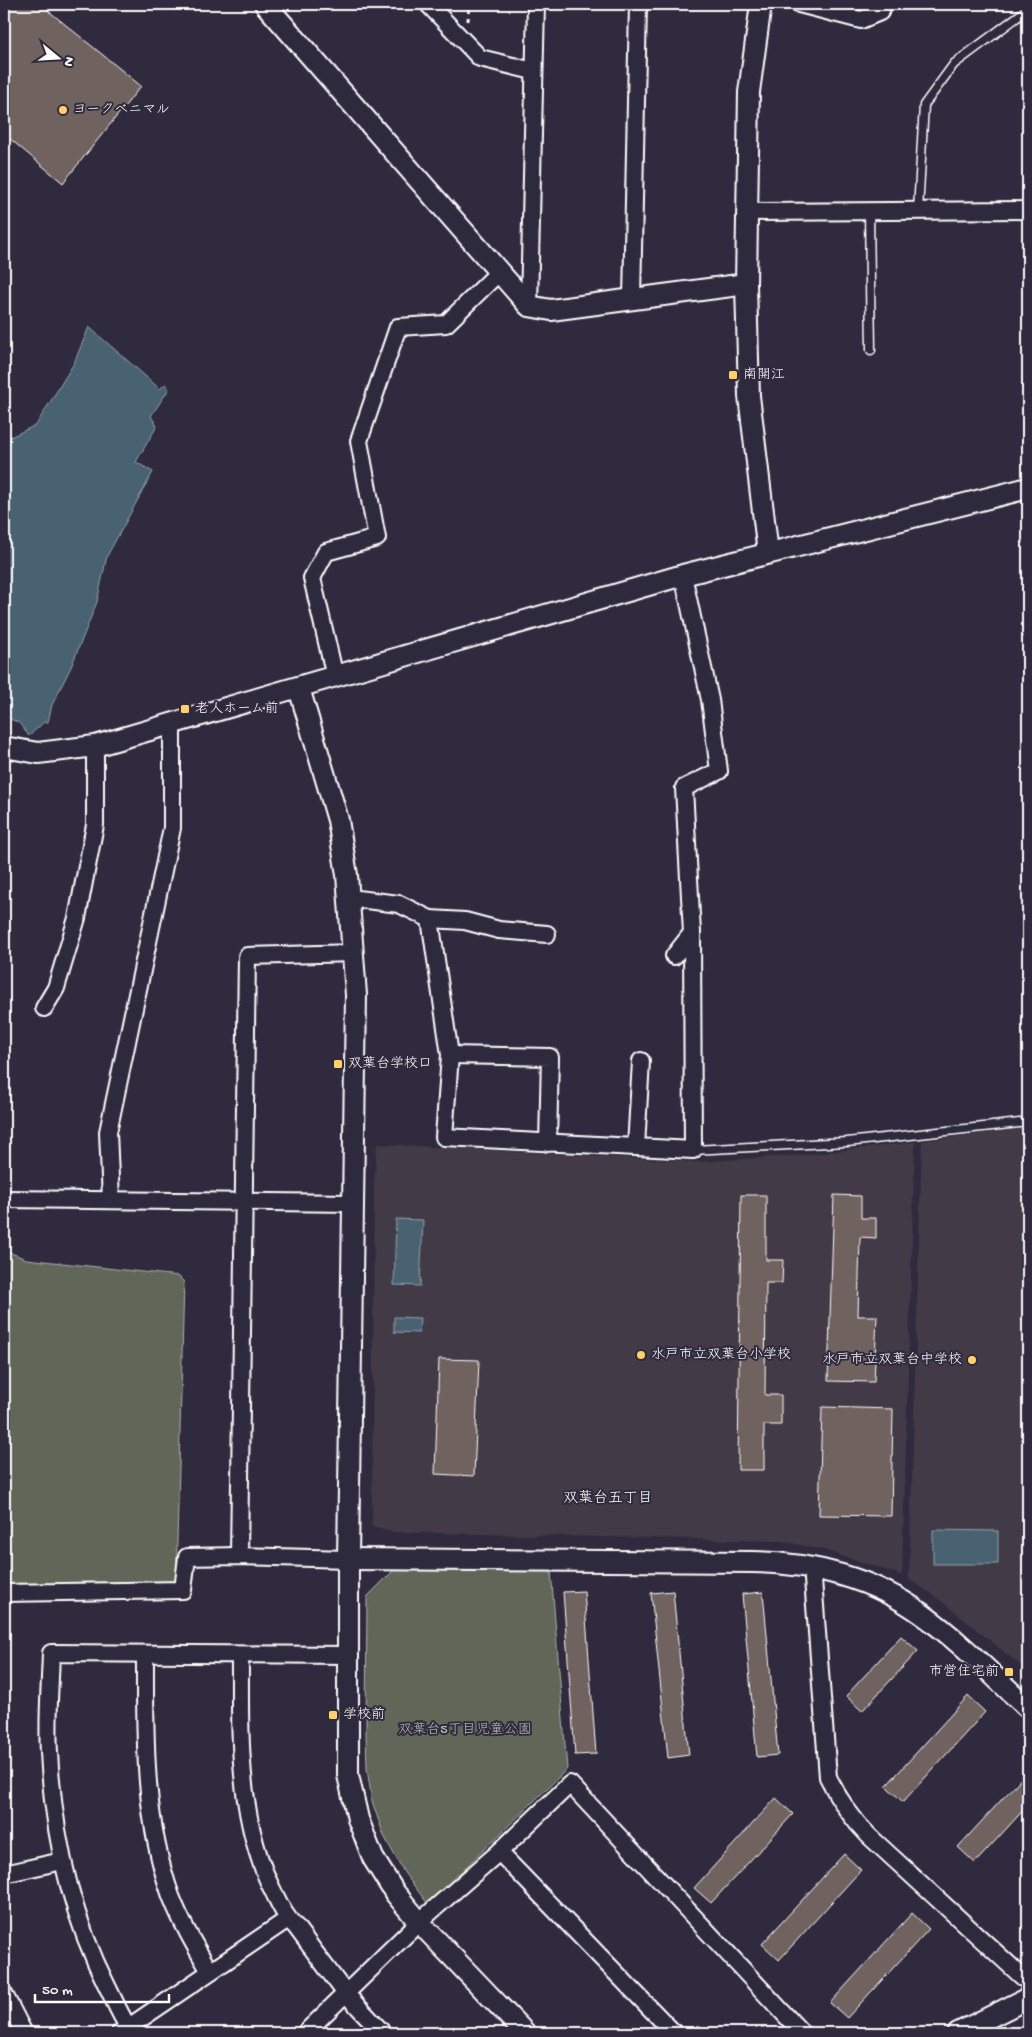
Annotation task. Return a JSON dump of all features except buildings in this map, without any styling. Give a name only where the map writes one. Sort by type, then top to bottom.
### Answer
[{"type":"street","points":[[265,4],[529,306],[551,310],[746,284]]},
{"type":"street","points":[[428,4],[480,58],[533,71]]},
{"type":"street","points":[[529,306],[536,4]]},
{"type":"street","points":[[632,299],[638,4]]},
{"type":"street","points":[[761,4],[749,92],[746,284],[748,396],[768,553]]},
{"type":"street","points":[[799,4],[861,20],[880,12],[884,4]]},
{"type":"street","points":[[747,212],[1028,210]]},
{"type":"street","points":[[336,677],[312,578],[326,552],[377,538],[359,442],[398,327],[446,324],[499,272]]},
{"type":"street","points":[[4,747],[38,753],[95,746],[683,575],[1028,488]]},
{"type":"street","points":[[430,919],[450,1055],[444,1137],[692,1150],[692,934],[684,788],[719,770],[710,700],[683,575]]},
{"type":"street","points":[[299,688],[338,820],[349,898],[356,995],[347,1655],[348,1774],[358,1819],[373,1858],[395,1892],[419,1922],[525,2033]]},
{"type":"street","points":[[111,1200],[108,1132],[172,828],[172,723]]},
{"type":"street","points":[[44,1008],[56,988],[77,918],[95,825],[95,746]]},
{"type":"street","points":[[349,898],[399,904],[430,919],[464,921],[499,930],[547,934]]},
{"type":"street","points":[[674,956],[692,934]]},
{"type":"street","points":[[239,1556],[242,1202],[247,956],[354,953]]},
{"type":"street","points":[[450,1055],[550,1057],[548,1143]]},
{"type":"street","points":[[636,1147],[641,1061]]},
{"type":"street","points":[[4,1199],[353,1203]]},
{"type":"street","points":[[4,1592],[183,1590],[187,1557],[239,1556],[348,1560],[752,1562],[812,1566],[866,1584],[920,1612],[947,1633],[1028,1708]]},
{"type":"street","points":[[812,1566],[828,1777],[838,1798],[852,1818],[869,1836],[1028,1982]]},
{"type":"street","points":[[288,1919],[209,1970],[126,2031],[94,1960],[76,1912],[62,1861],[53,1810],[49,1750],[50,1653],[347,1655]]},
{"type":"street","points":[[145,1654],[145,1748],[153,1824],[171,1896],[188,1935],[209,1970]]},
{"type":"street","points":[[240,1654],[240,1745],[249,1819],[265,1876],[288,1919],[346,1994],[383,2033]]},
{"type":"street","points":[[305,2033],[419,1922],[499,1852],[570,1784],[799,2032]]},
{"type":"street","points":[[499,1852],[674,2033]]},
{"type":"street","points":[[4,1874],[62,1861]]},
{"type":"street","points":[[4,1994],[24,2033]]},
{"type":"street","points":[[958,2033],[1028,1998]]},
{"type":"lane","points":[[918,211],[924,105],[954,64],[1028,9]]},
{"type":"lane","points":[[868,212],[871,350]]},
{"type":"lane","points":[[692,1150],[847,1142],[1028,1122]]},
{"type":"path","points":[[468,22],[469,4]]},
{"type":"shaded area","name":"水戸市立双葉台中学校","points":[[1028,1128],[1028,1671],[935,1596],[909,1579],[922,1141]]},
{"type":"shaded area","name":"水戸市立双葉台小学校","points":[[915,1142],[902,1575],[824,1550],[783,1541],[392,1532],[372,1527],[374,1183],[377,1144],[696,1162],[804,1155]]},
{"type":"green space","points":[[4,1250],[26,1259],[178,1276],[184,1282],[176,1579],[172,1584],[4,1586]]},
{"type":"green space","name":"双葉台5丁目児童公園","points":[[394,1570],[551,1571],[567,1769],[428,1904],[405,1874],[384,1836],[372,1801],[367,1769],[367,1597]]},
{"type":"water","points":[[89,327],[160,389],[165,384],[169,389],[151,416],[157,426],[136,462],[153,472],[107,556],[97,602],[71,667],[52,705],[48,722],[44,722],[29,736],[19,723],[4,716],[4,440],[36,425],[74,363]]},
{"type":"water","points":[[396,1219],[423,1220],[420,1286],[394,1285]]},
{"type":"water","points":[[394,1317],[420,1318],[419,1333],[394,1332]]},
{"type":"water","points":[[933,1530],[998,1531],[998,1564],[933,1564]]},
{"type":"place","name":"ヨークベニマル","points":[[63,110]]},
{"type":"place","name":"南開江","points":[[733,375]]},
{"type":"place","name":"老人ホーム前","points":[[185,709]]},
{"type":"place","name":"双葉台学校口","points":[[338,1064]]},
{"type":"place","name":"水戸市立双葉台小学校","points":[[641,1355]]},
{"type":"place","name":"水戸市立双葉台中学校","points":[[972,1360]]},
{"type":"place","name":"市営住宅前","points":[[1009,1672]]},
{"type":"place","name":"学校前","points":[[333,1715]]},
{"type":"district","name":"双葉台五丁目","points":[[608,1499]]}]
